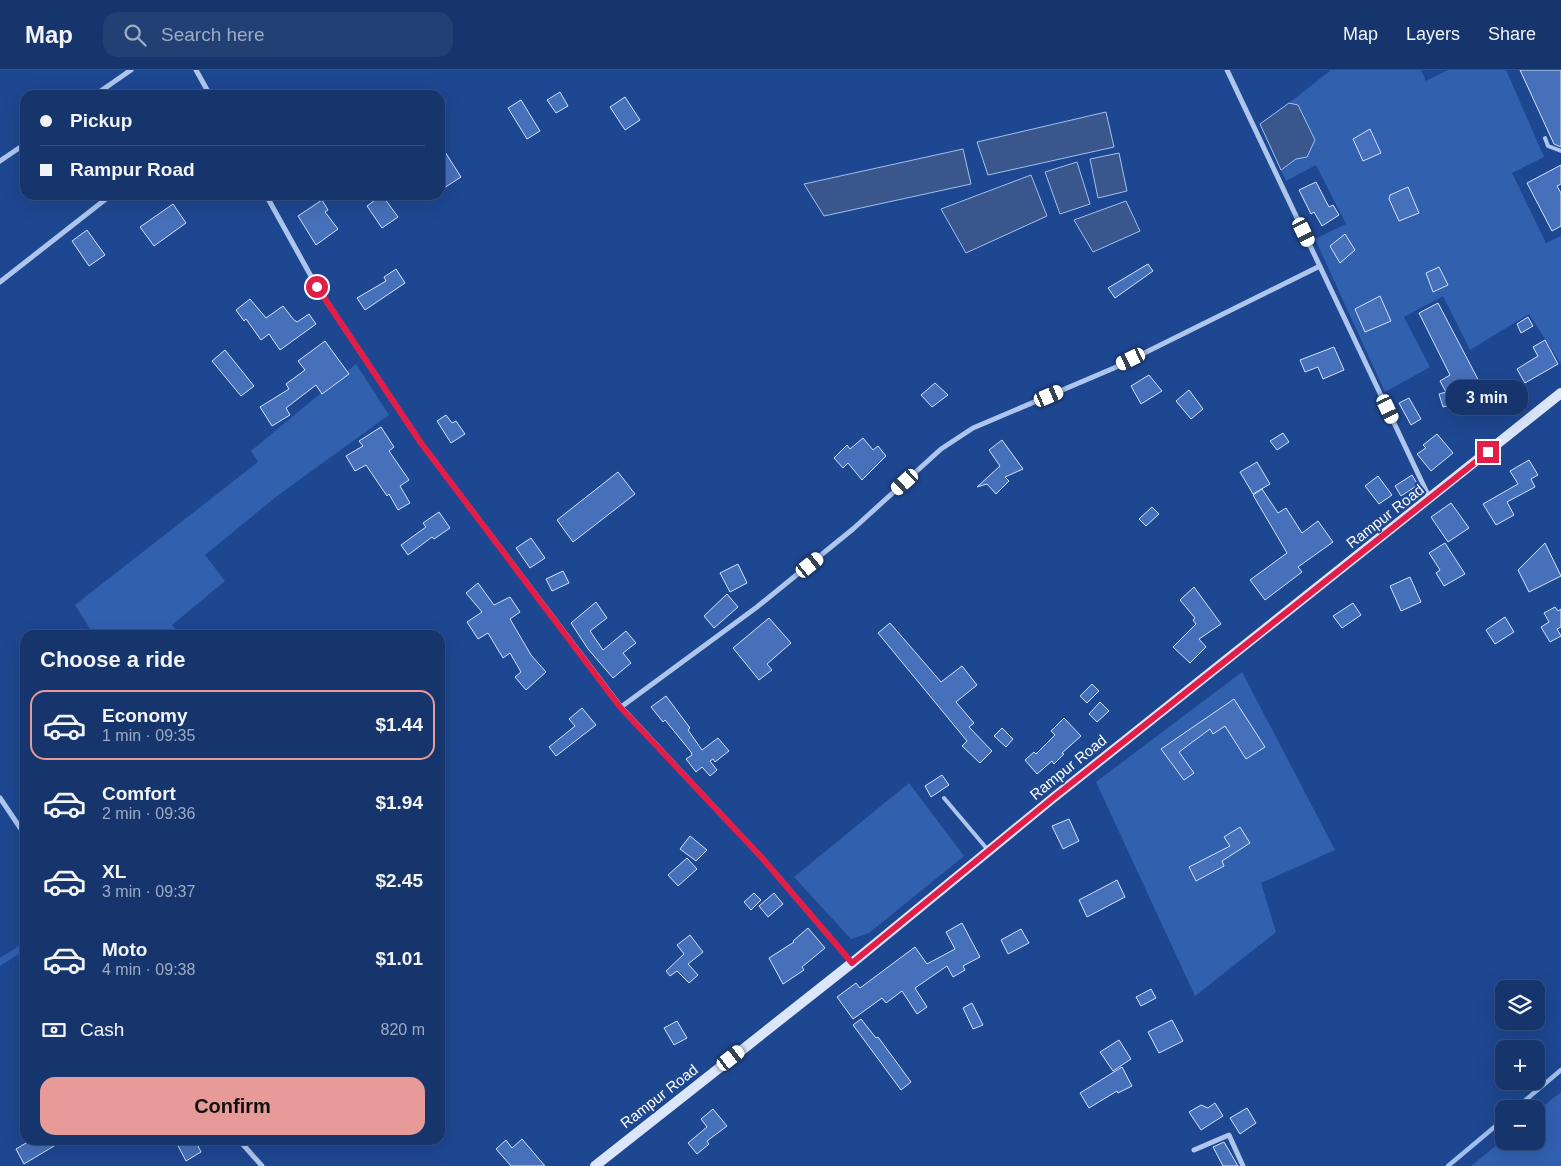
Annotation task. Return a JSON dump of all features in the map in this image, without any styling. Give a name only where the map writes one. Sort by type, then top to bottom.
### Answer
[{"type":"main road","name":"Rampur Road","points":[[595,1166],[852,963],[988,850],[1561,393]]},
{"type":"street","points":[[102,90],[131,70]]},
{"type":"street","points":[[196,70],[207,90]]},
{"type":"street","points":[[1227,70],[1430,499]]},
{"type":"street","points":[[0,161],[20,147]]},
{"type":"street","points":[[0,282],[105,200]]},
{"type":"street","points":[[269,200],[317,287],[421,443],[620,707],[763,859],[852,963]]},
{"type":"street","points":[[620,707],[757,607],[853,529],[941,449],[973,428],[1114,368],[1320,266]]},
{"type":"street","points":[[0,798],[20,828]]},
{"type":"street","points":[[1194,1150],[1229,1135],[1243,1166]]},
{"type":"street","points":[[243,1145],[262,1166]]},
{"type":"lane","points":[[1545,138],[1548,146],[1561,150]]},
{"type":"lane","points":[[944,798],[988,850]]},
{"type":"shaded area","points":[[1331,70],[1421,70],[1426,81],[1448,70],[1506,70],[1544,157],[1512,173],[1546,243],[1561,236],[1561,364],[1529,314],[1470,350],[1443,296],[1404,317],[1430,367],[1385,392],[1315,239],[1346,224],[1316,165],[1286,181],[1281,170],[1296,159],[1307,157],[1298,105],[1289,103]]},
{"type":"shaded area","points":[[1289,103],[1298,105],[1315,140],[1307,157],[1296,159],[1281,170],[1260,124]]},
{"type":"shaded area","points":[[1106,112],[1114,147],[988,175],[977,142]]},
{"type":"shaded area","points":[[963,149],[971,184],[824,216],[804,184]]},
{"type":"shaded area","points":[[1119,153],[1127,191],[1098,198],[1090,159]]},
{"type":"shaded area","points":[[1077,162],[1090,204],[1060,214],[1045,172]]},
{"type":"shaded area","points":[[1031,175],[1047,216],[966,253],[941,209]]},
{"type":"shaded area","points":[[1126,201],[1140,231],[1093,252],[1074,220]]},
{"type":"shaded area","points":[[356,364],[389,415],[277,496],[205,555],[225,581],[172,625],[176,630],[91,630],[75,605],[258,462],[251,451]]},
{"type":"shaded area","points":[[1242,672],[1335,850],[1261,883],[1276,932],[1195,996],[1096,782]]},
{"type":"shaded area","points":[[909,783],[964,856],[869,933],[851,939],[794,877]]},
{"type":"shaded area","points":[[20,945],[20,953],[0,966],[0,958]]},
{"type":"shaded area","points":[[1561,1092],[1561,1166],[1471,1166],[1495,1146],[1495,1150],[1545,1150],[1545,1105]]},
{"type":"building","points":[[1520,70],[1561,70],[1561,147],[1554,144]]},
{"type":"building","points":[[560,92],[568,106],[556,113],[547,100]]},
{"type":"building","points":[[625,97],[640,120],[625,130],[610,107]]},
{"type":"building","points":[[521,100],[540,131],[527,139],[508,108]]},
{"type":"building","points":[[1370,129],[1381,153],[1363,161],[1353,139]]},
{"type":"building","points":[[445,152],[461,177],[445,187]]},
{"type":"building","points":[[1561,165],[1561,184],[1557,186],[1561,193],[1561,226],[1552,231],[1527,183]]},
{"type":"building","points":[[1316,182],[1329,207],[1333,205],[1339,215],[1322,226],[1314,212],[1311,214],[1299,190]]},
{"type":"building","points":[[1408,187],[1419,213],[1399,221],[1389,199],[1390,195]]},
{"type":"building","points":[[322,200],[328,210],[325,212],[338,229],[316,245],[298,216]]},
{"type":"building","points":[[375,200],[386,200],[398,217],[382,228],[367,206]]},
{"type":"building","points":[[173,204],[186,223],[154,246],[140,227]]},
{"type":"building","points":[[87,230],[105,255],[89,266],[72,241]]},
{"type":"building","points":[[1345,234],[1355,250],[1340,263],[1330,246]]},
{"type":"building","points":[[1148,264],[1153,271],[1115,298],[1108,288]]},
{"type":"building","points":[[1439,267],[1448,285],[1433,292],[1426,273]]},
{"type":"building","points":[[396,269],[405,283],[365,310],[357,298],[386,281],[384,277]]},
{"type":"building","points":[[1380,296],[1391,321],[1365,332],[1355,309]]},
{"type":"building","points":[[250,299],[266,318],[283,306],[297,322],[309,314],[316,324],[280,350],[269,334],[261,340],[246,319],[244,321],[236,310]]},
{"type":"building","points":[[1438,303],[1482,387],[1454,401],[1455,404],[1443,407],[1439,394],[1446,392],[1440,381],[1450,375],[1419,313]]},
{"type":"building","points":[[1528,317],[1533,326],[1521,333],[1517,324]]},
{"type":"building","points":[[1545,340],[1558,364],[1525,383],[1517,369],[1538,356],[1533,347]]},
{"type":"building","points":[[325,341],[349,374],[322,394],[316,385],[286,408],[290,415],[272,426],[260,407],[289,389],[286,384],[305,370],[298,361]]},
{"type":"building","points":[[1334,347],[1344,370],[1323,379],[1318,367],[1305,372],[1300,360]]},
{"type":"building","points":[[225,350],[254,386],[241,396],[212,361]]},
{"type":"building","points":[[1149,375],[1162,391],[1141,404],[1131,386]]},
{"type":"building","points":[[1499,381],[1505,391],[1492,398],[1487,388]]},
{"type":"building","points":[[935,383],[948,395],[932,407],[921,395]]},
{"type":"building","points":[[1189,390],[1203,409],[1191,419],[1176,401]]},
{"type":"building","points":[[1409,398],[1421,419],[1411,425],[1399,403]]},
{"type":"building","points":[[446,415],[452,423],[456,421],[465,434],[451,443],[437,421]]},
{"type":"building","points":[[381,427],[394,447],[389,451],[409,480],[400,486],[410,503],[398,510],[389,494],[387,496],[366,465],[355,471],[346,456],[363,446],[359,441]]},
{"type":"building","points":[[1283,433],[1289,442],[1277,450],[1270,441]]},
{"type":"building","points":[[1437,434],[1453,453],[1431,471],[1417,454],[1426,448],[1423,445]]},
{"type":"building","points":[[863,438],[873,450],[878,446],[886,456],[862,480],[848,463],[843,468],[834,458],[847,445],[850,449]]},
{"type":"building","points":[[1002,440],[1023,469],[1005,477],[1009,481],[996,494],[987,484],[977,487],[1000,466],[989,450]]},
{"type":"building","points":[[1529,460],[1538,475],[1531,479],[1535,487],[1507,502],[1514,515],[1496,525],[1483,504],[1518,484],[1510,471]]},
{"type":"building","points":[[1257,462],[1270,484],[1253,494],[1240,472]]},
{"type":"building","points":[[618,472],[635,494],[573,542],[557,520]]},
{"type":"building","points":[[1412,475],[1418,485],[1401,496],[1395,486]]},
{"type":"building","points":[[1378,476],[1392,495],[1379,504],[1365,486]]},
{"type":"building","points":[[1262,489],[1278,513],[1286,508],[1302,533],[1318,521],[1333,542],[1298,567],[1302,572],[1265,600],[1250,580],[1287,553],[1253,495]]},
{"type":"building","points":[[1451,503],[1469,528],[1448,542],[1431,517]]},
{"type":"building","points":[[1152,507],[1159,514],[1146,526],[1139,519]]},
{"type":"building","points":[[439,512],[450,528],[434,539],[432,537],[408,555],[401,545],[426,527],[423,523]]},
{"type":"building","points":[[531,538],[545,558],[530,568],[516,548]]},
{"type":"building","points":[[1445,543],[1465,574],[1444,586],[1436,573],[1440,570],[1429,553]]},
{"type":"building","points":[[1545,543],[1561,576],[1529,592],[1518,570]]},
{"type":"building","points":[[738,564],[747,583],[730,592],[720,573]]},
{"type":"building","points":[[563,571],[569,583],[552,591],[546,579]]},
{"type":"building","points":[[1410,577],[1421,602],[1401,611],[1390,586]]},
{"type":"building","points":[[478,583],[494,605],[510,597],[520,612],[510,619],[531,655],[546,672],[526,690],[515,677],[521,672],[510,653],[503,658],[488,633],[478,639],[467,622],[482,612],[466,593]]},
{"type":"building","points":[[1194,587],[1221,624],[1199,639],[1206,647],[1190,663],[1173,647],[1196,624],[1193,620],[1195,618],[1180,600]]},
{"type":"building","points":[[727,594],[738,607],[714,628],[704,616]]},
{"type":"building","points":[[596,602],[607,618],[590,631],[603,650],[626,631],[636,643],[623,653],[631,663],[613,678],[588,649],[571,623]]},
{"type":"building","points":[[1353,603],[1361,615],[1342,628],[1333,616]]},
{"type":"building","points":[[1555,607],[1558,611],[1561,609],[1561,627],[1557,629],[1561,636],[1550,642],[1541,627],[1549,622],[1544,613]]},
{"type":"building","points":[[1505,617],[1514,632],[1495,644],[1486,630]]},
{"type":"building","points":[[769,618],[791,643],[767,664],[772,670],[759,680],[733,648]]},
{"type":"building","points":[[890,623],[941,682],[962,666],[977,685],[956,702],[974,723],[969,727],[992,751],[980,763],[962,746],[967,741],[878,633]]},
{"type":"building","points":[[1092,684],[1099,691],[1087,703],[1080,696]]},
{"type":"building","points":[[666,696],[690,728],[688,730],[702,750],[718,738],[729,751],[715,762],[713,759],[710,761],[717,770],[710,776],[702,767],[696,772],[686,759],[692,755],[691,752],[665,720],[663,722],[651,707]]},
{"type":"building","points":[[1234,699],[1265,747],[1246,759],[1225,726],[1213,734],[1210,729],[1179,752],[1194,773],[1184,780],[1161,749]]},
{"type":"building","points":[[1100,702],[1109,711],[1097,722],[1089,714]]},
{"type":"building","points":[[582,708],[596,725],[556,756],[549,747],[575,726],[569,719]]},
{"type":"building","points":[[1064,718],[1081,736],[1062,753],[1064,754],[1054,764],[1052,761],[1037,774],[1025,760],[1034,752],[1036,754],[1055,735],[1051,731]]},
{"type":"building","points":[[1002,728],[1013,739],[1006,747],[994,736]]},
{"type":"building","points":[[942,775],[949,785],[931,797],[925,786]]},
{"type":"building","points":[[1069,819],[1079,841],[1063,849],[1052,826]]},
{"type":"building","points":[[1240,827],[1250,843],[1222,861],[1224,866],[1196,881],[1189,867],[1230,846],[1224,837]]},
{"type":"building","points":[[690,836],[707,850],[696,861],[680,849]]},
{"type":"building","points":[[687,858],[697,869],[678,886],[668,875]]},
{"type":"building","points":[[1117,880],[1125,897],[1087,917],[1079,900]]},
{"type":"building","points":[[754,893],[761,900],[751,910],[744,902]]},
{"type":"building","points":[[774,893],[783,904],[768,917],[759,906]]},
{"type":"building","points":[[962,923],[980,957],[963,966],[965,970],[953,977],[947,966],[915,988],[927,1007],[917,1014],[902,991],[886,1003],[882,998],[853,1019],[837,997],[856,983],[860,988],[915,947],[927,964],[955,949],[946,932]]},
{"type":"building","points":[[808,928],[825,948],[802,967],[804,970],[783,984],[769,958],[794,942]]},
{"type":"building","points":[[1021,929],[1029,943],[1008,954],[1001,940]]},
{"type":"building","points":[[690,935],[703,952],[688,964],[698,975],[689,983],[677,971],[670,976],[666,971],[684,954],[677,945]]},
{"type":"building","points":[[1151,989],[1156,998],[1141,1006],[1136,997]]},
{"type":"building","points":[[972,1003],[983,1025],[973,1029],[963,1008]]},
{"type":"building","points":[[861,1019],[876,1038],[878,1037],[911,1082],[901,1090],[853,1025]]},
{"type":"building","points":[[1172,1020],[1183,1041],[1159,1053],[1148,1032]]},
{"type":"building","points":[[677,1021],[687,1038],[674,1045],[664,1028]]},
{"type":"building","points":[[1119,1040],[1131,1059],[1113,1071],[1100,1052]]},
{"type":"building","points":[[1122,1067],[1132,1086],[1118,1093],[1117,1091],[1089,1108],[1080,1093]]},
{"type":"building","points":[[1215,1103],[1223,1116],[1201,1130],[1189,1112],[1201,1105],[1208,1108]]},
{"type":"building","points":[[1247,1108],[1256,1123],[1240,1134],[1230,1118]]},
{"type":"building","points":[[713,1109],[727,1126],[707,1141],[709,1144],[697,1154],[688,1143],[707,1127],[701,1119]]},
{"type":"building","points":[[522,1139],[545,1166],[511,1166],[496,1149],[506,1140],[512,1148]]},
{"type":"building","points":[[1224,1142],[1238,1166],[1223,1166],[1213,1147]]},
{"type":"building","points":[[23,1145],[56,1145],[24,1164],[16,1149]]},
{"type":"building","points":[[178,1145],[198,1145],[201,1152],[186,1161]]},
{"type":"waterway","points":[[1526,1100],[1561,1070]]},
{"type":"waterway","points":[[1448,1166],[1495,1127]]},
{"type":"route","points":[[317,287],[421,443],[620,707],[763,859],[852,963],[988,850],[1488,452]]}]
